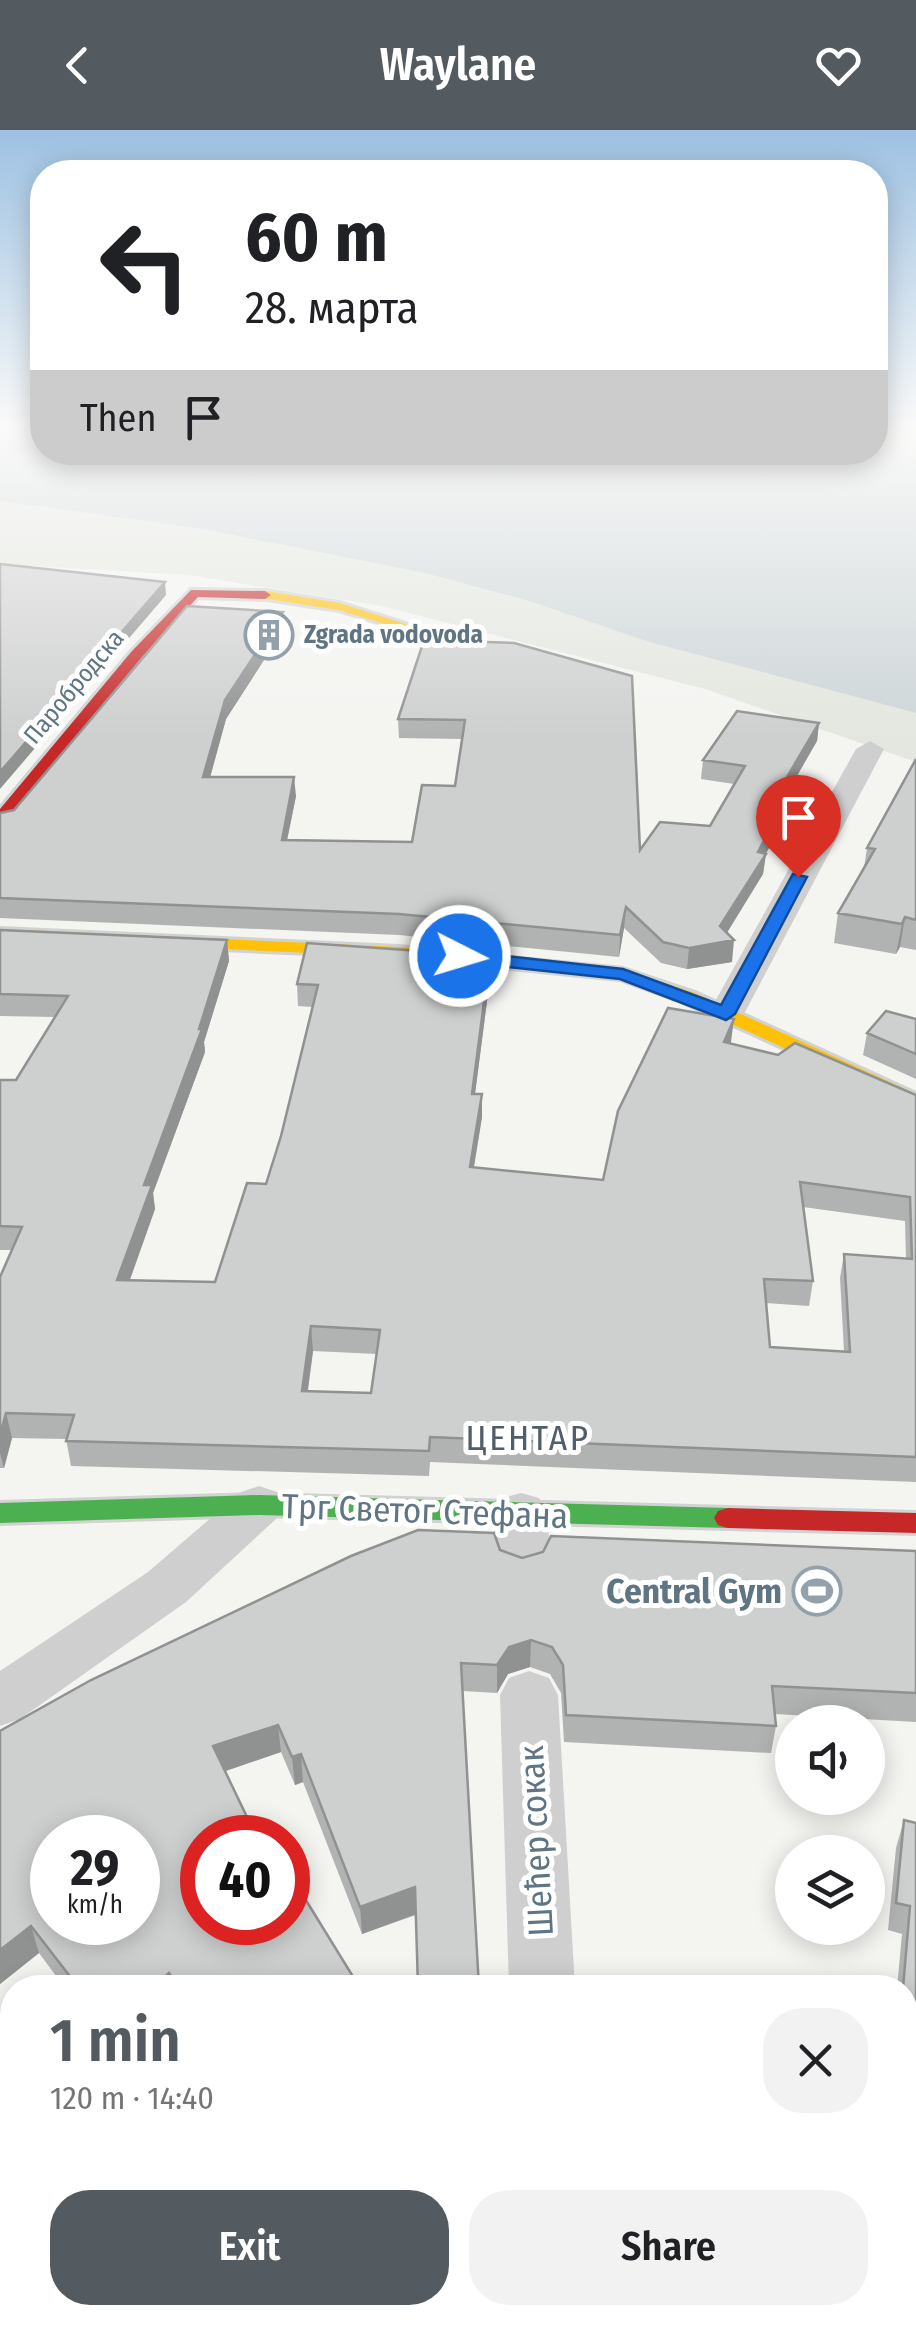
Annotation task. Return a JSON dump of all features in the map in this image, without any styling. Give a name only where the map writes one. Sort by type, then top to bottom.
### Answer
[{"type":"street","name":"Паробродска","points":[[0,818],[192,594],[303,601],[387,617],[418,630]]},
{"type":"street","points":[[726,1014],[758,946],[870,749]]},
{"type":"street","points":[[0,934],[399,952],[567,965],[623,974],[726,1014],[916,1102]]},
{"type":"street","points":[[0,1513],[259,1505]]},
{"type":"street","name":"Трг Светог Стефана","points":[[0,1702],[166,1587],[259,1505],[521,1537],[916,1523]]},
{"type":"street","name":"Шећер сокак","points":[[529,1695],[541,1975]]},
{"type":"shaded area","points":[[0,531],[214,531],[425,573],[529,601],[649,642],[916,713],[916,762],[705,689],[382,606],[189,575],[0,564]]},
{"type":"shaded area","points":[[214,531],[916,531],[916,713],[649,642],[529,601],[425,573]]},
{"type":"building","points":[[0,564],[165,582],[0,772]]},
{"type":"building","points":[[187,606],[283,612],[225,700],[203,777],[294,777],[282,840],[412,842],[422,785],[455,786],[465,720],[398,719],[424,640],[514,643],[632,676],[640,850],[660,822],[710,826],[745,766],[703,760],[737,711],[819,723],[787,777],[797,779],[758,852],[766,854],[720,926],[734,940],[689,948],[663,942],[626,907],[620,935],[399,914],[0,898],[0,813],[14,810]]},
{"type":"building","points":[[916,759],[916,920],[905,917],[902,924],[838,913],[875,849],[867,848]]},
{"type":"building","points":[[0,930],[227,940],[202,1029],[144,1185],[152,1185],[117,1280],[215,1282],[247,1183],[266,1184],[281,1136],[318,985],[297,984],[307,943],[490,956],[472,1094],[482,1094],[470,1167],[603,1180],[618,1111],[668,1008],[734,1019],[724,1042],[778,1055],[795,1043],[916,1095],[916,1457],[430,1437],[429,1451],[66,1441],[74,1415],[6,1413],[0,1435],[0,1277],[22,1227],[0,1226],[0,1080],[16,1080],[68,996],[0,994]],"holes":[[[800,1182],[910,1197],[912,1259],[844,1254],[850,1352],[770,1347],[764,1279],[813,1281]],[[311,1326],[380,1330],[371,1393],[302,1391]]]},
{"type":"building","points":[[886,1011],[916,1019],[916,1054],[867,1033]]},
{"type":"building","points":[[418,1530],[494,1533],[500,1550],[522,1558],[543,1552],[551,1536],[916,1551],[916,1693],[772,1686],[775,1726],[566,1715],[563,1665],[552,1647],[531,1640],[509,1647],[497,1665],[461,1663],[478,1975],[418,1975],[415,1887],[360,1907],[301,1754],[292,1757],[278,1725],[213,1746],[246,1815],[180,1815],[180,1945],[310,1945],[310,1907],[352,1975],[69,1975],[46,1945],[160,1945],[160,1815],[30,1815],[30,1927],[0,1950],[0,1731],[91,1680],[351,1556]]},
{"type":"building","points":[[904,1820],[916,1823],[916,1975],[904,1975],[910,1906],[896,1903]]},
{"type":"traffic: fast","points":[[0,1513],[259,1505],[728,1518]]},
{"type":"traffic: slow","points":[[265,595],[340,607],[418,630]]},
{"type":"traffic: slow","points":[[0,934],[399,952],[623,974],[688,997],[916,1102]]},
{"type":"traffic: jam","points":[[0,819],[137,654],[195,593],[265,595]]},
{"type":"traffic: jam","points":[[728,1518],[916,1523]]},
{"type":"place","name":"Zgrada vodovoda","points":[[269,635]]},
{"type":"place","name":"Central Gym","points":[[817,1591]]},
{"type":"district","name":"ЦЕНТАР","points":[[528,1438]]},
{"type":"route","points":[[460,956],[623,974],[726,1014],[758,946],[798,877]]}]
